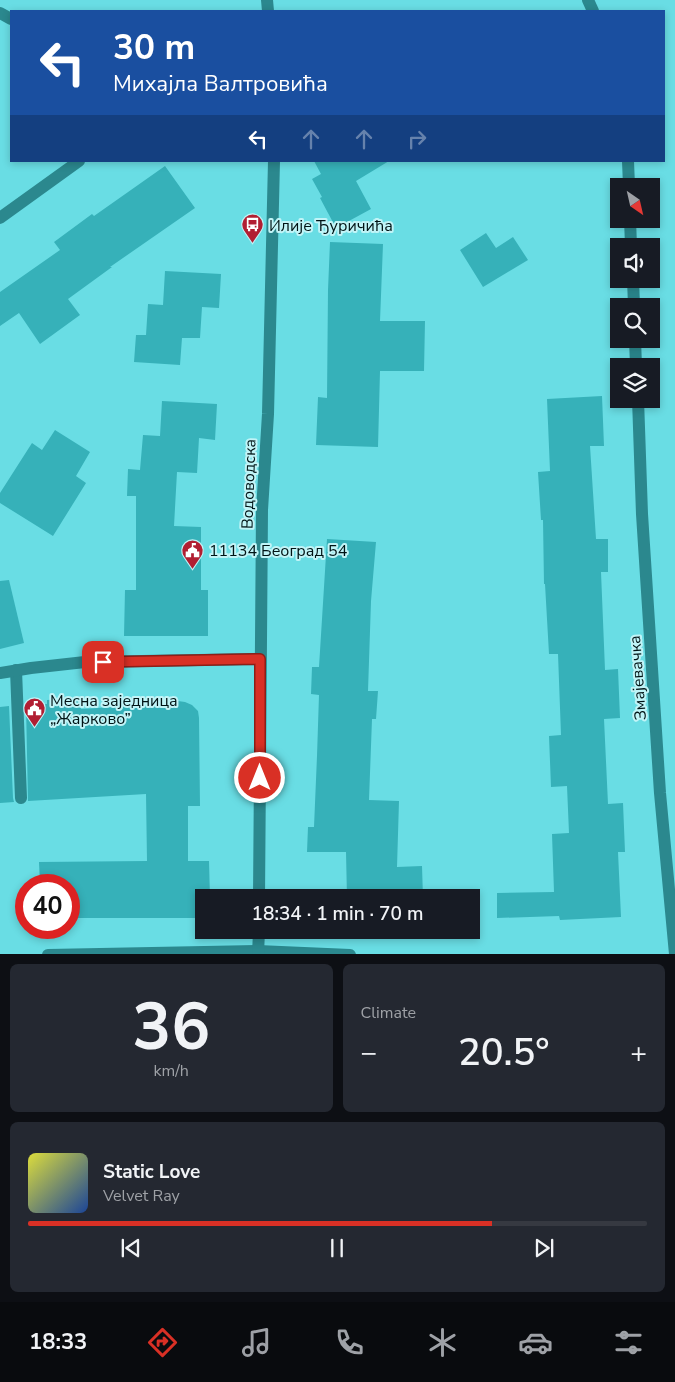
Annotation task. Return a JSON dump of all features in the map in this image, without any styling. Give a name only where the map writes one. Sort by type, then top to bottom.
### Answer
[{"type":"street","points":[[0,218],[78,162]]},
{"type":"street","name":"Водоводска","points":[[259,889],[262,510],[268,414],[274,162]]},
{"type":"street","points":[[628,162],[629,178]]},
{"type":"street","name":"Змајевачка","points":[[638,408],[642,514],[660,793],[675,954]]},
{"type":"street","points":[[0,673],[85,662],[260,659]]},
{"type":"street","points":[[16,670],[21,798]]},
{"type":"street","points":[[258,939],[258,953]]},
{"type":"street","points":[[48,954],[350,954]]},
{"type":"building","points":[[315,162],[387,162],[356,181],[371,209],[336,228],[312,179],[321,174]]},
{"type":"building","points":[[165,166],[195,208],[110,267],[112,267],[68,299],[80,315],[40,344],[19,313],[0,326],[0,292],[60,250],[54,242],[92,214],[94,216]]},
{"type":"building","points":[[486,233],[496,248],[513,237],[528,260],[483,287],[460,250]]},
{"type":"building","points":[[330,242],[383,244],[380,321],[425,321],[424,371],[380,371],[378,447],[316,445],[318,397],[327,398]]},
{"type":"building","points":[[165,271],[221,274],[219,308],[202,307],[200,338],[182,338],[180,365],[134,362],[136,335],[146,335],[148,304],[163,305]]},
{"type":"building","points":[[602,396],[604,446],[590,446],[596,539],[608,539],[608,572],[601,572],[605,670],[618,669],[620,718],[604,719],[608,804],[623,803],[625,852],[618,852],[621,917],[560,920],[559,916],[497,918],[497,893],[554,892],[552,834],[569,833],[567,786],[551,787],[549,736],[561,735],[558,654],[549,654],[544,584],[543,520],[541,520],[538,472],[550,471],[547,399]]},
{"type":"building","points":[[162,401],[217,404],[215,440],[199,438],[197,473],[177,472],[174,526],[201,527],[201,590],[208,590],[208,636],[124,636],[125,590],[136,590],[136,496],[127,496],[128,469],[140,470],[143,435],[160,436]]},
{"type":"building","points":[[55,430],[90,452],[76,476],[86,483],[53,536],[0,503],[0,493],[32,443],[42,450]]},
{"type":"building","points":[[327,539],[376,542],[371,601],[368,691],[378,691],[376,719],[372,719],[369,800],[399,801],[397,867],[422,866],[423,889],[347,889],[346,852],[307,852],[308,827],[314,827],[319,695],[311,694],[312,667],[319,667]]},
{"type":"building","points":[[9,580],[24,643],[0,649],[0,581]]},
{"type":"building","points":[[80,698],[81,709],[146,705],[146,701],[178,701],[192,705],[198,711],[200,806],[188,806],[188,861],[209,861],[210,889],[195,889],[195,918],[80,918],[80,874],[40,874],[39,862],[147,861],[146,794],[28,801],[26,705],[47,704],[47,700]]},
{"type":"building","points":[[9,706],[14,802],[0,803],[0,707]]},
{"type":"place","name":"Илије Ђуричића","points":[[253,244]]},
{"type":"place","name":"11134 Београд 54","points":[[193,569]]},
{"type":"place","name":"Месна заједница „Жарково”","points":[[34,728]]},
{"type":"route","points":[[103,662],[260,659],[260,778]]}]
